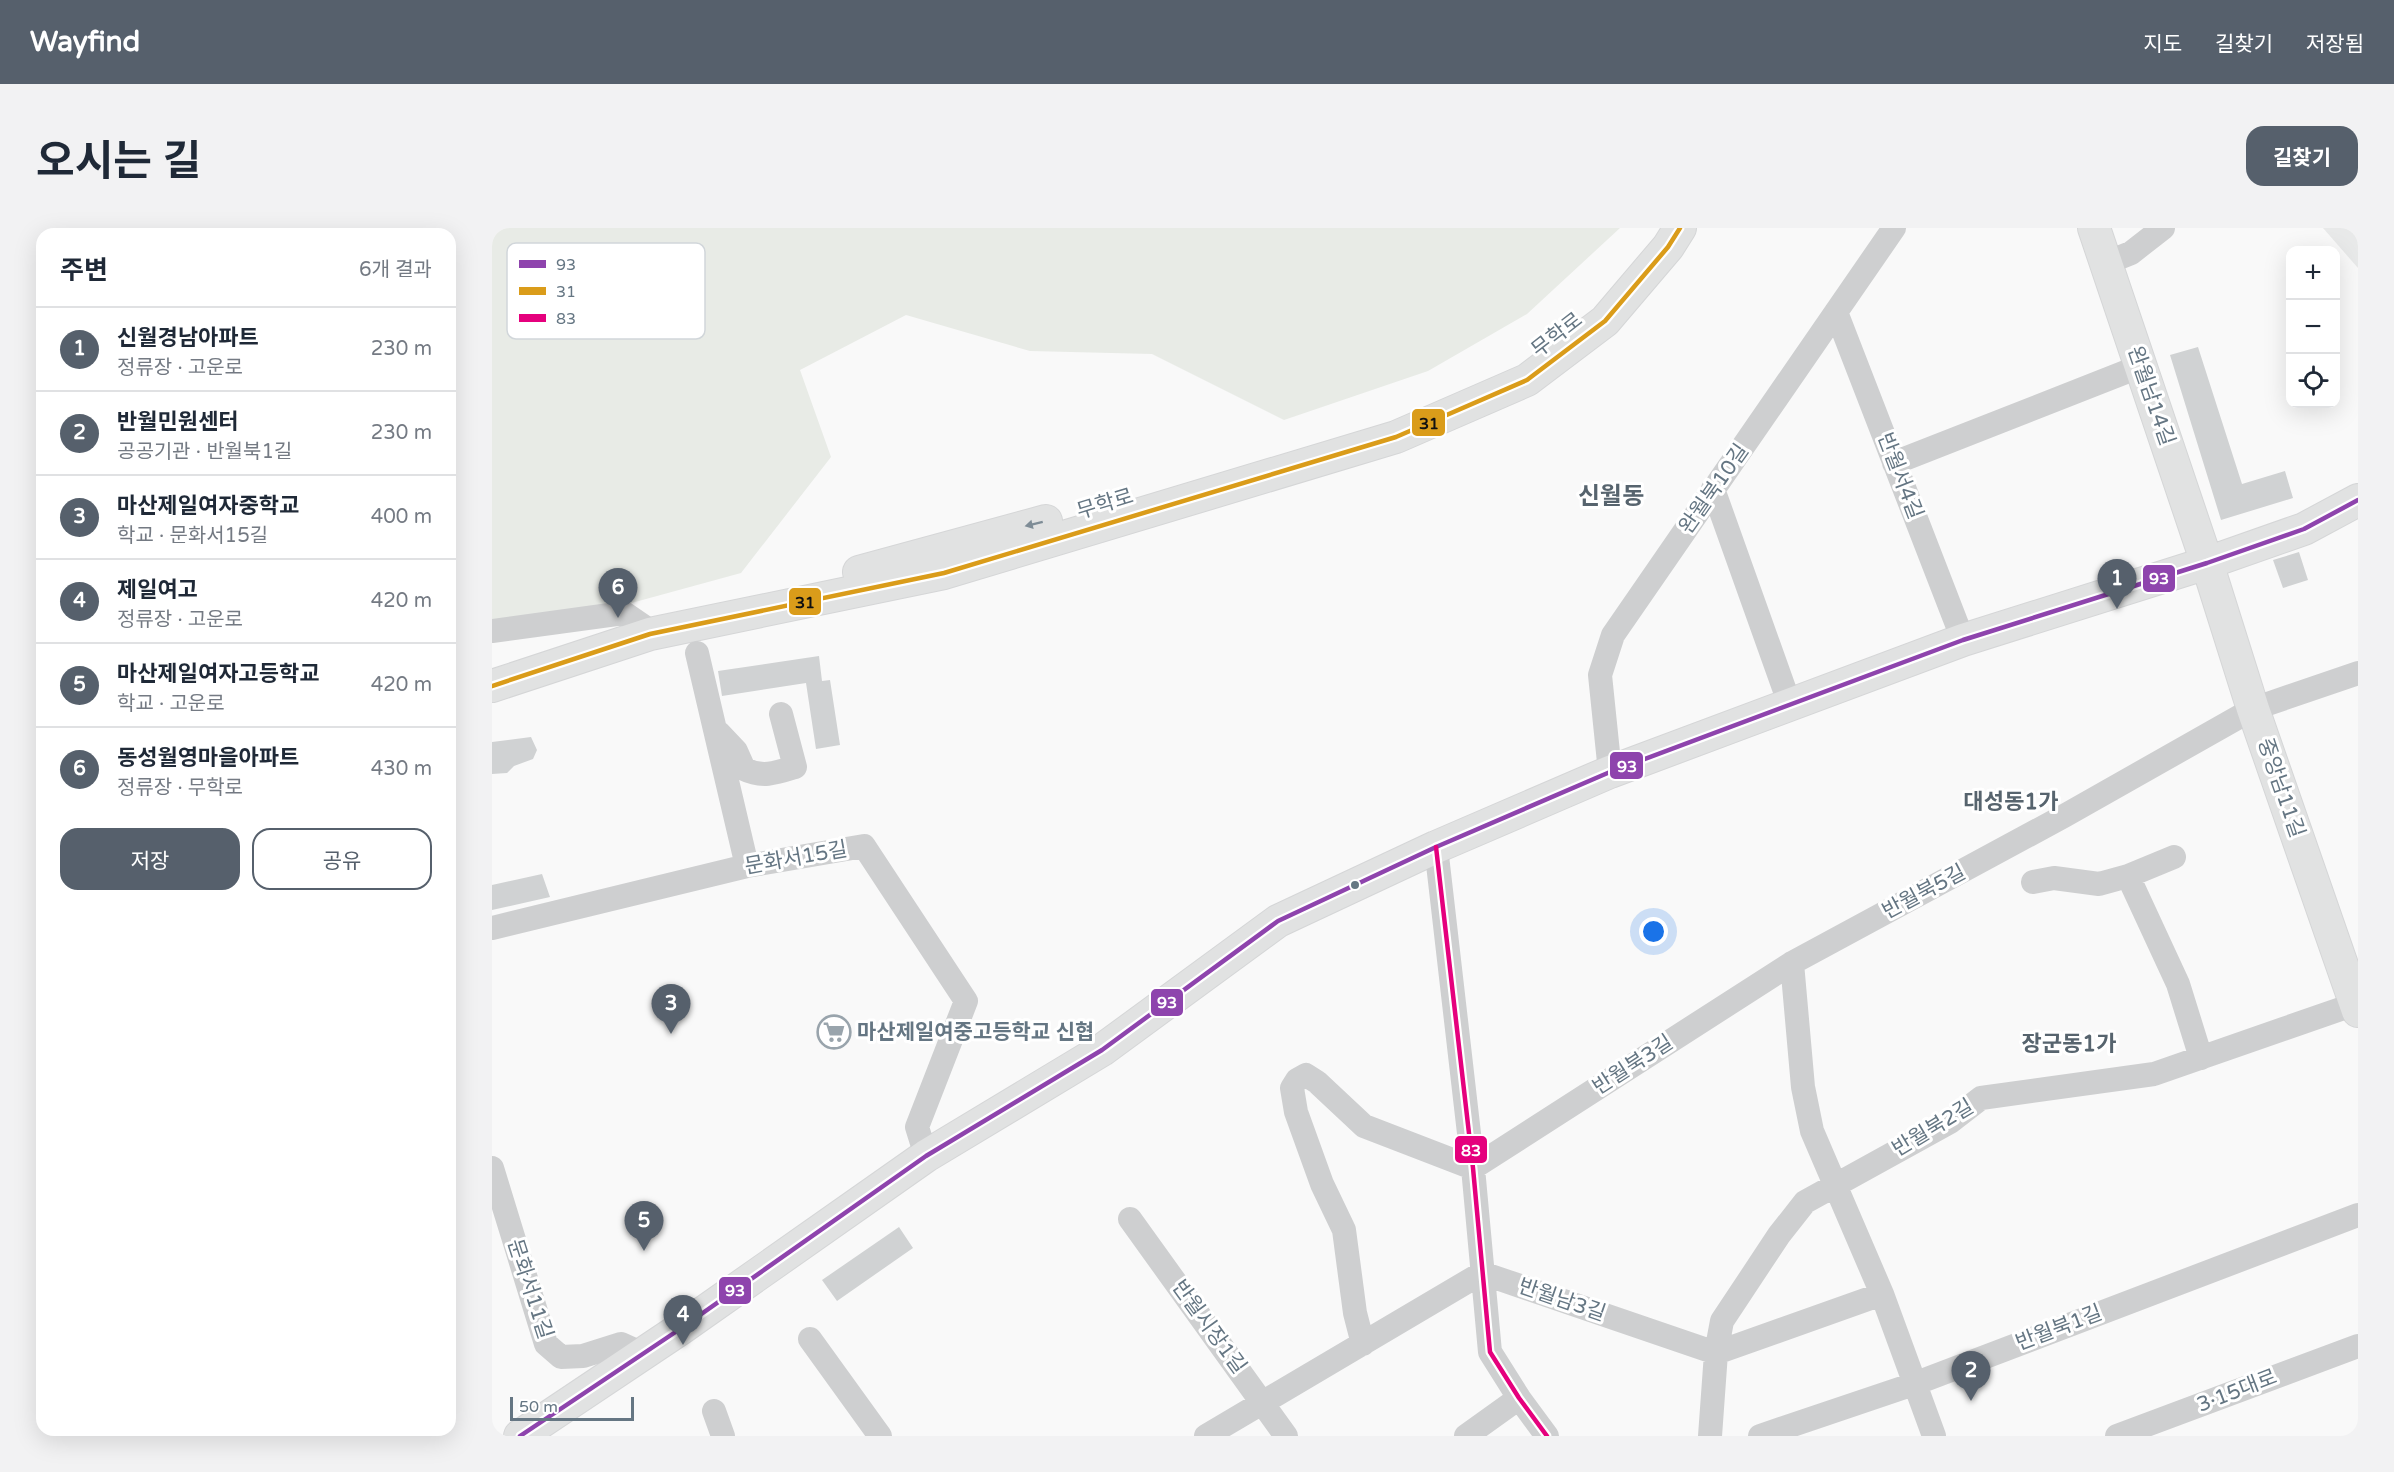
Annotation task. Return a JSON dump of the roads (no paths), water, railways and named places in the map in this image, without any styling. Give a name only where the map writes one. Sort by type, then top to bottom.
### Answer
[{"type":"main road","name":"무학로","points":[[492,668],[643,626],[829,581],[1053,519],[1224,467],[1348,436],[1410,416],[1481,385],[1551,342],[1602,296],[1659,228]]},
{"type":"main road","name":"무학로","points":[[492,686],[650,634],[944,573],[1396,437],[1527,380],[1605,321],[1668,247],[1680,228]]},
{"type":"main road","name":"완월남14길","points":[[2094,228],[2207,563]]},
{"type":"main road","points":[[520,1436],[643,1354],[926,1156],[1102,1050],[1278,921],[1436,847],[1610,772],[1963,640],[2207,563],[2304,529],[2358,500]]},
{"type":"main road","name":"중앙남11길","points":[[2207,563],[2253,709],[2357,1006]]},
{"type":"street","name":"완월북10길","points":[[1610,772],[1600,675],[1613,635],[1894,228]]},
{"type":"street","points":[[2106,262],[2131,252],[2163,228]]},
{"type":"street","name":"반월서4길","points":[[1836,312],[1963,640]]},
{"type":"street","points":[[1894,463],[2141,366]]},
{"type":"street","points":[[1713,489],[1790,705]]},
{"type":"street","points":[[492,631],[624,613],[643,626]]},
{"type":"street","points":[[697,653],[747,866]]},
{"type":"street","name":"반월북5길","points":[[1792,963],[2064,816],[2253,709],[2358,673]]},
{"type":"street","points":[[715,729],[736,751],[744,769],[764,775],[779,772],[795,766],[781,714]]},
{"type":"street","name":"문화서15길","points":[[492,928],[747,866],[864,846],[966,1001],[917,1127],[926,1156]]},
{"type":"street","points":[[1436,847],[1473,1168],[1490,1352],[1519,1398],[1547,1436]]},
{"type":"street","points":[[2033,882],[2054,878],[2099,884],[2128,876],[2174,857]]},
{"type":"street","points":[[2128,876],[2178,984],[2201,1058]]},
{"type":"street","points":[[1792,963],[1803,1087],[1812,1131],[1882,1294],[1934,1436]]},
{"type":"street","name":"반월북3길","points":[[1473,1168],[1792,963]]},
{"type":"street","name":"반월북2길","points":[[1710,1436],[1716,1353],[1722,1321],[1779,1235],[1805,1202],[1950,1122],[1982,1098],[2154,1074],[2357,1006]]},
{"type":"street","points":[[1363,1344],[1355,1313],[1344,1230],[1322,1184],[1296,1112],[1292,1088],[1297,1080],[1306,1075],[1317,1082],[1364,1126],[1473,1168]]},
{"type":"street","name":"문화서11길","points":[[492,1172],[546,1344],[561,1357],[583,1356],[621,1344],[643,1354]]},
{"type":"street","name":"반월북1길","points":[[1760,1436],[1914,1384],[2358,1215]]},
{"type":"street","name":"반월시장1길","points":[[1130,1220],[1286,1436]]},
{"type":"street","points":[[1206,1436],[1482,1273]]},
{"type":"street","name":"반월남3길","points":[[1482,1273],[1716,1353]]},
{"type":"street","points":[[1716,1353],[1882,1294]]},
{"type":"street","points":[[810,1339],[880,1436]]},
{"type":"street","name":"3·15대로","points":[[2117,1436],[2358,1346]]},
{"type":"street","points":[[1466,1436],[1519,1398]]},
{"type":"street","points":[[714,1412],[723,1436]]},
{"type":"place","name":"신월경남아파트","points":[[2117,609]]},
{"type":"place","name":"동성월영마을아파트","points":[[618,618]]},
{"type":"place","name":"마산제일여중고등학교 신협","points":[[834,1032]]},
{"type":"place","name":"마산제일여자중학교","points":[[671,1034]]},
{"type":"place","name":"마산제일여자고등학교","points":[[644,1251]]},
{"type":"place","name":"제일여고","points":[[683,1345]]},
{"type":"place","name":"반월민원센터","points":[[1971,1401]]},
{"type":"district","name":"신월동","points":[[1611,496]]},
{"type":"district","name":"대성동1가","points":[[2011,802]]},
{"type":"district","name":"장군동1가","points":[[2069,1044]]}]
